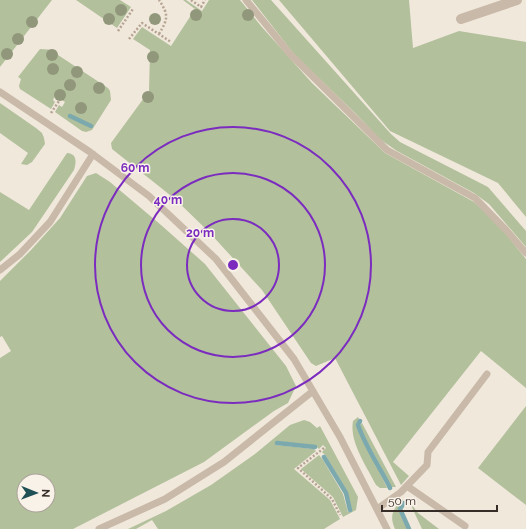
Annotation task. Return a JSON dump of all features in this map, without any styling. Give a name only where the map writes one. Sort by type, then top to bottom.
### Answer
[{"type":"street","points":[[461,19],[517,0]]},
{"type":"lane","points":[[246,0],[290,54],[387,150],[475,198],[507,230],[526,253]]},
{"type":"lane","points":[[0,92],[92,154],[149,196],[216,259],[294,359],[340,437],[387,529]]},
{"type":"lane","points":[[0,270],[20,254],[50,222],[92,154]]},
{"type":"lane","points":[[377,509],[401,492],[427,465],[428,452],[487,374]]},
{"type":"lane","points":[[99,529],[165,499],[224,462],[313,391]]},
{"type":"lane","points":[[407,486],[465,526]]},
{"type":"path","points":[[159,0],[166,9],[166,23],[159,34]]},
{"type":"path","points":[[192,0],[201,7],[206,0]]},
{"type":"path","points":[[118,31],[133,9]]},
{"type":"path","points":[[129,39],[142,23],[171,42]]},
{"type":"path","points":[[51,113],[58,101]]},
{"type":"path","points":[[324,448],[298,468],[332,499],[340,515]]},
{"type":"green space","points":[[0,0],[52,0],[0,67]]},
{"type":"green space","points":[[76,0],[120,0],[131,7],[117,28]]},
{"type":"green space","points":[[183,0],[186,0],[202,11],[209,0],[240,0],[312,83],[385,153],[474,202],[497,223],[526,259],[526,388],[481,351],[393,462],[409,476],[401,485],[335,358],[316,366],[311,363],[262,290],[209,232],[175,199],[112,149],[111,143],[149,91],[150,50],[133,39],[142,27],[171,46],[195,9]]},
{"type":"green space","points":[[252,0],[271,0],[391,134],[400,142],[488,187],[526,231],[526,247],[489,204],[474,193],[397,151],[381,140],[294,54]]},
{"type":"green space","points":[[279,0],[409,0],[413,48],[459,31],[526,42],[526,217],[498,183],[390,131]]},
{"type":"green space","points":[[40,49],[56,50],[55,53],[108,88],[110,91],[111,100],[92,130],[86,132],[82,131],[55,112],[59,105],[62,107],[65,102],[55,96],[53,100],[55,102],[51,109],[20,89],[19,86],[21,79],[18,77]]},
{"type":"green space","points":[[0,103],[42,133],[45,144],[32,162],[27,165],[21,164],[28,153],[0,133]]},
{"type":"green space","points":[[67,153],[75,157],[76,162],[74,170],[32,232],[0,262],[0,192],[29,210]]},
{"type":"green space","points":[[96,173],[110,182],[205,264],[286,366],[296,386],[288,403],[274,411],[204,462],[73,529],[0,529],[0,358],[11,351],[2,336],[0,337],[0,281],[60,218],[87,176]]},
{"type":"green space","points":[[526,406],[526,505],[478,468]]},
{"type":"green space","points":[[358,417],[359,419],[356,425],[359,433],[387,488],[380,488],[376,485],[356,446],[352,429],[353,421]]},
{"type":"green space","points":[[304,420],[310,422],[317,428],[320,426],[358,497],[356,510],[343,517],[333,497],[301,469],[319,455],[343,494],[348,512],[352,510],[347,491],[326,456],[322,452],[326,448],[323,445],[319,449],[316,446],[276,441],[276,445],[314,449],[316,451],[294,469],[330,500],[340,519],[324,529],[158,529],[152,520],[136,529],[128,529],[166,511],[211,485],[255,454],[290,425]]},
{"type":"green space","points":[[362,423],[396,487],[391,487],[360,426]]},
{"type":"green space","points":[[402,499],[403,501],[398,510],[407,529],[395,529],[392,516],[396,506]]},
{"type":"green space","points":[[409,501],[418,513],[439,529],[422,529]]},
{"type":"waterway","points":[[70,116],[91,126]]},
{"type":"waterway","points":[[360,421],[358,425],[361,433],[390,488]]},
{"type":"waterway","points":[[277,443],[315,447]]},
{"type":"waterway","points":[[324,457],[346,493],[350,510]]},
{"type":"waterway","points":[[404,503],[400,509],[409,529]]}]
